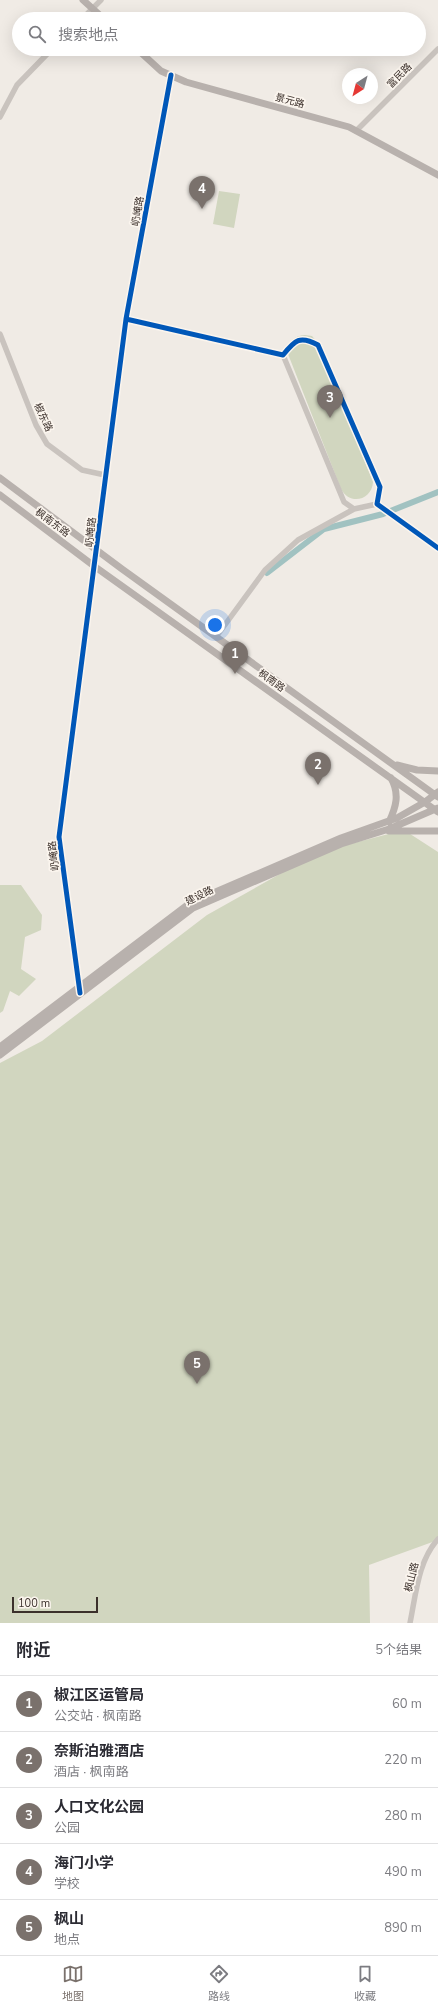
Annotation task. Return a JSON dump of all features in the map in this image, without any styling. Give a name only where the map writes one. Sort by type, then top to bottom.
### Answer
[{"type":"main road","points":[[84,0],[96,12]]},
{"type":"main road","name":"景元路","points":[[145,56],[161,71],[186,82],[349,127],[438,175]]},
{"type":"main road","name":"枫南路","points":[[0,478],[216,637],[392,764],[437,794]]},
{"type":"main road","name":"枫南东路","points":[[0,495],[94,566]]},
{"type":"main road","name":"枫南路","points":[[94,566],[437,810]]},
{"type":"main road","points":[[392,764],[417,770],[438,771]]},
{"type":"main road","points":[[389,822],[397,799],[397,792],[390,777]]},
{"type":"main road","name":"建设路","points":[[0,1055],[79,990],[190,903],[341,838],[389,822],[426,802],[437,794]]},
{"type":"main road","name":"建设路","points":[[0,1047],[193,908],[341,844],[383,831],[437,810]]},
{"type":"main road","points":[[383,831],[424,830],[438,832]]},
{"type":"street","points":[[88,12],[101,0]]},
{"type":"street","name":"富民路","points":[[356,131],[438,49]]},
{"type":"street","points":[[0,117],[17,84],[45,56]]},
{"type":"street","name":"屷崦路","points":[[79,990],[59,837],[126,319],[171,75]]},
{"type":"street","points":[[126,319],[283,355]]},
{"type":"street","name":"椒东路","points":[[0,334],[36,425],[47,444],[82,470],[105,475]]},
{"type":"street","points":[[283,355],[292,344],[300,339],[308,339],[318,345],[380,487],[377,504]]},
{"type":"street","points":[[283,355],[344,502],[354,509]]},
{"type":"street","points":[[216,637],[265,570],[298,540],[354,509],[377,504],[438,548]]},
{"type":"street","name":"枫山路","points":[[410,1623],[422,1565],[430,1547],[438,1539]]},
{"type":"green space","points":[[219,191],[240,194],[234,228],[213,224]]},
{"type":"green space","points":[[305,335],[312,336],[317,342],[373,482],[369,493],[360,499],[350,498],[341,489],[288,354],[289,346],[292,340]]},
{"type":"green space","points":[[404,830],[438,852],[438,1540],[369,1565],[370,1623],[0,1623],[0,1063],[42,1041],[207,915],[319,852]]},
{"type":"green space","points":[[0,885],[21,885],[42,915],[41,930],[25,937],[21,969],[36,979],[19,996],[10,991],[3,1011],[0,1013]]},
{"type":"waterway","points":[[267,573],[324,529],[383,514],[438,492]]},
{"type":"cycle path","points":[[80,993],[59,837],[126,319],[171,75]]},
{"type":"cycle path","points":[[126,319],[283,355],[298,341],[307,340],[318,345],[380,487],[377,504],[438,548]]},
{"type":"place","name":"海门小学","points":[[202,209]]},
{"type":"place","name":"人口文化公园","points":[[330,418]]},
{"type":"place","name":"椒江区运管局","points":[[235,674]]},
{"type":"place","name":"奈斯泊雅酒店","points":[[318,785]]},
{"type":"place","name":"枫山","points":[[197,1384]]}]
